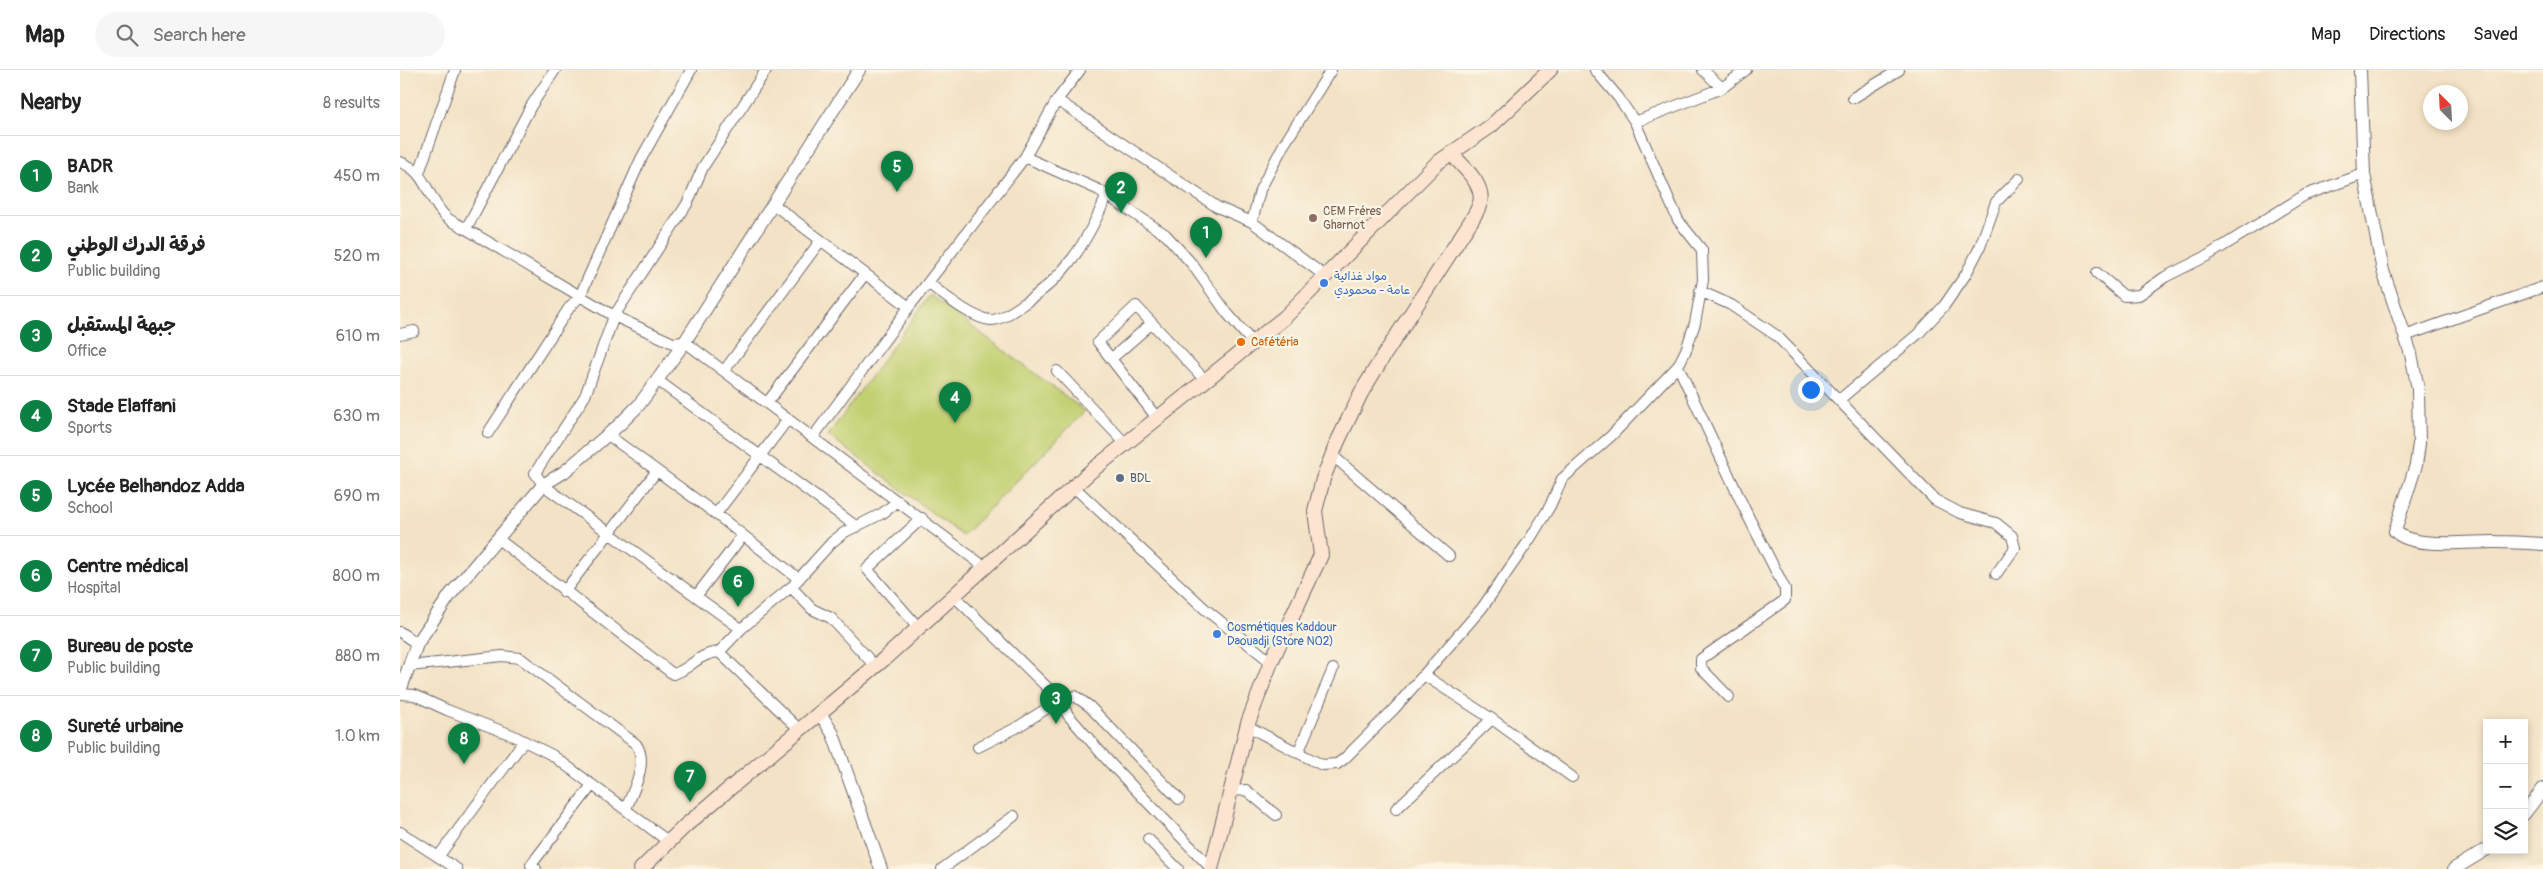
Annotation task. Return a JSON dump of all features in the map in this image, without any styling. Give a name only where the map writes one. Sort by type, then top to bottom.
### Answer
[{"type":"main road","points":[[641,869],[669,842],[919,628],[1125,443],[1285,317],[1412,186],[1451,153],[1491,126],[1550,70]]},
{"type":"main road","points":[[1211,868],[1247,726],[1271,662],[1321,555],[1315,511],[1323,479],[1332,455],[1361,393],[1470,224],[1480,202],[1480,191],[1476,182],[1451,153]]},
{"type":"street","points":[[419,173],[455,70]]},
{"type":"street","points":[[466,229],[532,106],[555,70]]},
{"type":"street","points":[[741,629],[697,595],[543,485],[536,472],[585,396],[614,316],[687,204],[703,167],[766,70]]},
{"type":"street","points":[[669,842],[552,755],[524,741],[414,695],[400,692],[417,644],[450,595],[543,485],[564,472],[608,435],[639,404],[657,380],[685,342],[859,70]]},
{"type":"street","points":[[813,437],[909,307],[1025,157],[1057,100],[1080,70]]},
{"type":"street","points":[[1252,222],[1260,190],[1330,70]]},
{"type":"street","points":[[1247,726],[1322,765],[1337,764],[1454,642],[1503,580],[1550,506],[1562,479],[1611,436],[1678,366],[1686,350],[1694,323],[1703,280],[1702,250],[1678,220],[1635,122],[1596,70]]},
{"type":"street","points":[[1703,70],[1722,88]]},
{"type":"street","points":[[1635,122],[1722,88],[1746,70]]},
{"type":"street","points":[[1854,98],[1899,70]]},
{"type":"street","points":[[2360,70],[2364,174],[2383,271],[2405,336],[2418,389],[2419,444],[2413,479],[2395,531],[2405,538],[2447,543],[2496,542],[2543,544]]},
{"type":"street","points":[[488,433],[569,308],[580,296],[641,159],[686,72]]},
{"type":"street","points":[[1057,100],[1217,207],[1252,222],[1325,276]]},
{"type":"street","points":[[1025,157],[1107,195],[1166,235],[1192,264],[1227,313],[1252,342]]},
{"type":"street","points":[[400,162],[411,166],[419,173],[428,194],[446,217],[614,316],[673,343],[685,342],[922,518],[986,568]]},
{"type":"street","points":[[2097,273],[2124,296],[2139,295],[2305,195],[2364,174]]},
{"type":"street","points":[[1839,400],[1918,334],[1944,306],[1966,274],[1980,247],[1996,202],[2019,179]]},
{"type":"street","points":[[928,284],[972,314],[991,320],[1010,314],[1044,291],[1074,258],[1092,229],[1107,195]]},
{"type":"street","points":[[773,204],[909,307]]},
{"type":"street","points":[[724,371],[821,240]]},
{"type":"street","points":[[768,403],[865,274]]},
{"type":"street","points":[[2405,336],[2543,287]]},
{"type":"street","points":[[1700,291],[1731,305],[1777,336],[1936,500],[1960,513],[1996,523],[2012,536],[2015,548],[1996,574]]},
{"type":"street","points":[[1157,418],[1098,342],[1136,306],[1205,380]]},
{"type":"street","points":[[1111,359],[1152,323]]},
{"type":"street","points":[[400,334],[414,331]]},
{"type":"street","points":[[1678,366],[1747,514],[1785,589],[1786,595],[1785,600],[1701,659],[1701,668],[1728,697]]},
{"type":"street","points":[[1057,371],[1125,443]]},
{"type":"street","points":[[657,380],[857,528]]},
{"type":"street","points":[[716,514],[788,419]]},
{"type":"street","points":[[608,435],[656,472],[716,514],[799,579]]},
{"type":"street","points":[[1332,455],[1449,556]]},
{"type":"street","points":[[564,592],[656,472]]},
{"type":"street","points":[[1074,487],[1204,609],[1271,662]]},
{"type":"street","points":[[719,652],[741,629],[791,587],[832,542],[845,532],[857,528],[883,513],[898,501]]},
{"type":"street","points":[[919,628],[866,569],[922,518]]},
{"type":"street","points":[[697,595],[743,535]]},
{"type":"street","points":[[498,539],[564,592],[673,674],[680,673],[691,662],[710,652],[719,652],[800,730]]},
{"type":"street","points":[[791,587],[812,609],[831,618],[875,666]]},
{"type":"street","points":[[954,596],[1060,700],[1068,715],[1109,762],[1211,868]]},
{"type":"street","points":[[400,632],[417,644]]},
{"type":"street","points":[[410,666],[502,656],[520,658],[636,744],[642,752],[639,774],[626,810]]},
{"type":"street","points":[[1298,753],[1333,669]]},
{"type":"street","points":[[1424,675],[1492,719],[1572,777]]},
{"type":"street","points":[[978,746],[1016,728],[1060,700],[1070,696],[1080,698],[1179,799]]},
{"type":"street","points":[[820,713],[833,734],[881,869]]},
{"type":"street","points":[[1396,809],[1492,719]]},
{"type":"street","points":[[438,857],[524,741]]},
{"type":"street","points":[[536,869],[531,865],[592,785]]},
{"type":"street","points":[[2528,809],[2543,789]]},
{"type":"street","points":[[1231,791],[1246,790],[1276,815]]},
{"type":"street","points":[[942,869],[1014,816]]},
{"type":"street","points":[[400,832],[457,869]]},
{"type":"street","points":[[1148,839],[1178,869]]},
{"type":"street","points":[[2454,869],[2483,851]]},
{"type":"green space","points":[[930,295],[1085,411],[963,536],[828,435]]},
{"type":"place","name":"Lycée Belhandoz Adda","points":[[897,192]]},
{"type":"place","name":"فرقة الدرك الوطني","points":[[1121,213]]},
{"type":"place","name":"CEM Fréres Gharnot","points":[[1313,218]]},
{"type":"place","name":"BADR","points":[[1206,258]]},
{"type":"place","name":"مواد غذائية عامة - محمودي","points":[[1324,283]]},
{"type":"place","name":"Cafétéria","points":[[1241,342]]},
{"type":"place","name":"Stade Elaffani","points":[[955,423]]},
{"type":"place","name":"BDL","points":[[1120,478]]},
{"type":"place","name":"Centre médical","points":[[738,607]]},
{"type":"place","name":"Cosmétiques Kaddour Daouadji (Store N02)","points":[[1217,634]]},
{"type":"place","name":"جبهة المستقبل","points":[[1056,724]]},
{"type":"place","name":"Sureté urbaine","points":[[464,764]]},
{"type":"place","name":"Bureau de poste","points":[[690,802]]}]
